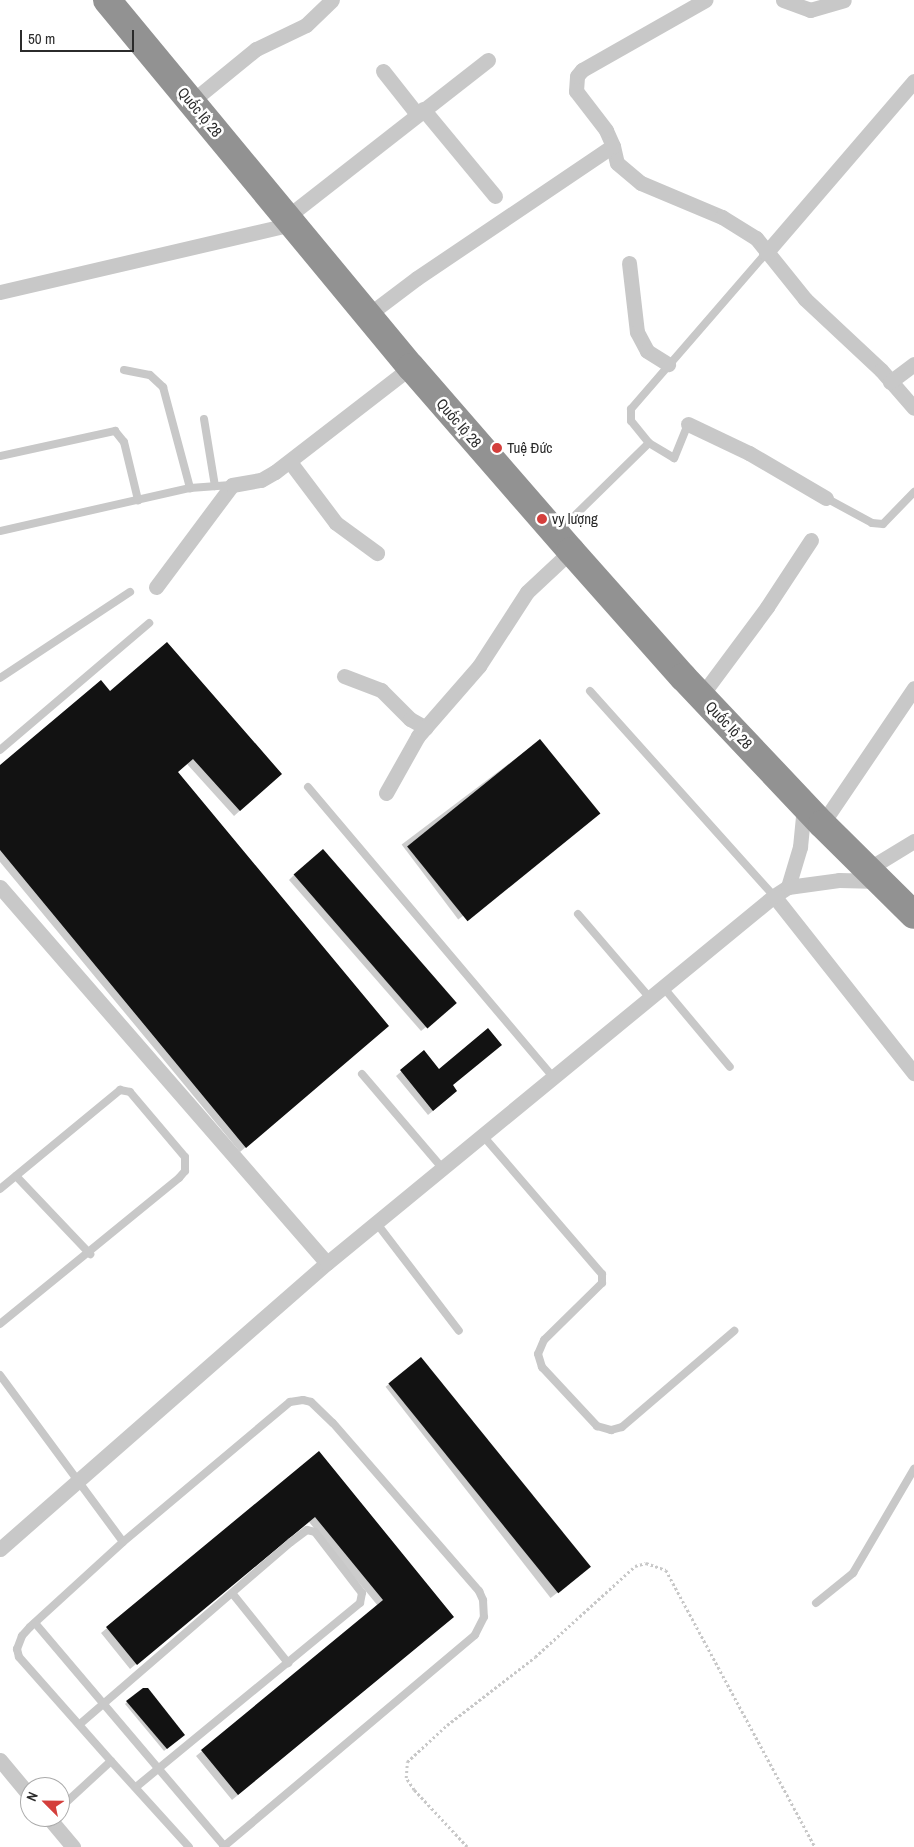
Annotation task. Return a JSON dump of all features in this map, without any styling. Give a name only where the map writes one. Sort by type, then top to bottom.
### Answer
[{"type":"highway","name":"Quốc lộ 28","points":[[107,0],[368,316],[563,543],[701,696],[822,824],[914,916]]},
{"type":"street","points":[[191,102],[242,58],[265,43],[306,25],[332,0]]},
{"type":"street","points":[[705,0],[582,70],[576,76],[576,91],[606,130],[613,146],[617,163],[640,183],[745,229],[756,238],[766,253],[805,299],[914,408]]},
{"type":"street","points":[[782,0],[810,10],[844,0]]},
{"type":"street","points":[[0,292],[290,220],[420,111],[488,60]]},
{"type":"street","points":[[382,71],[495,196]]},
{"type":"street","points":[[766,253],[914,81]]},
{"type":"street","points":[[368,316],[417,278],[613,146]]},
{"type":"street","points":[[630,263],[637,332],[647,351],[668,364]]},
{"type":"street","points":[[890,382],[914,364]]},
{"type":"street","points":[[156,587],[232,485],[261,480],[290,462],[411,367]]},
{"type":"street","points":[[688,424],[826,498]]},
{"type":"street","points":[[290,462],[336,523],[377,553]]},
{"type":"street","points":[[701,696],[767,607],[811,540]]},
{"type":"street","points":[[386,793],[398,767],[426,728],[479,666],[527,592],[563,543]]},
{"type":"street","points":[[344,676],[381,690],[410,719],[426,728]]},
{"type":"street","points":[[822,824],[914,688]]},
{"type":"street","points":[[788,888],[800,847],[805,818],[804,804]]},
{"type":"street","points":[[0,1549],[328,1263],[378,1225],[553,1077],[774,896],[788,888],[875,875],[914,840]]},
{"type":"street","points":[[0,887],[328,1263]]},
{"type":"street","points":[[774,896],[914,1073]]},
{"type":"street","points":[[0,1760],[20,1784]]},
{"type":"street","points":[[57,1827],[73,1847]]},
{"type":"lane","points":[[688,424],[674,458],[648,443],[631,421],[630,409],[766,253]]},
{"type":"lane","points":[[124,370],[150,375],[163,388],[190,488]]},
{"type":"lane","points":[[204,419],[215,486]]},
{"type":"lane","points":[[0,456],[104,432],[118,432],[124,442],[138,500]]},
{"type":"lane","points":[[563,543],[648,443]]},
{"type":"lane","points":[[0,531],[190,488],[232,485]]},
{"type":"lane","points":[[826,498],[872,523],[884,524],[914,492]]},
{"type":"lane","points":[[0,678],[130,592]]},
{"type":"lane","points":[[0,750],[149,623]]},
{"type":"lane","points":[[590,691],[774,896]]},
{"type":"lane","points":[[308,787],[553,1077]]},
{"type":"lane","points":[[578,914],[650,998]]},
{"type":"lane","points":[[663,986],[730,1067]]},
{"type":"lane","points":[[362,1074],[443,1169]]},
{"type":"lane","points":[[0,1189],[113,1092],[130,1092],[182,1151],[184,1171],[90,1254],[0,1324]]},
{"type":"lane","points":[[484,1137],[602,1274],[602,1283],[544,1340],[538,1354],[542,1367],[597,1426],[611,1430],[622,1427],[734,1331]]},
{"type":"lane","points":[[16,1176],[90,1254]]},
{"type":"lane","points":[[378,1225],[459,1331]]},
{"type":"lane","points":[[0,1375],[123,1542]]},
{"type":"lane","points":[[35,1623],[223,1847],[475,1635],[484,1617],[484,1600],[479,1591],[333,1423],[312,1402],[303,1400],[290,1402],[123,1542],[35,1623],[22,1636],[17,1649],[19,1656],[189,1847]]},
{"type":"lane","points":[[816,1603],[853,1573],[914,1469]]},
{"type":"lane","points":[[80,1724],[291,1542],[307,1530],[315,1532],[362,1593],[360,1604],[136,1787]]},
{"type":"lane","points":[[232,1593],[288,1663]]},
{"type":"lane","points":[[70,1799],[112,1761]]},
{"type":"path","points":[[467,1847],[414,1790],[406,1778],[407,1762],[446,1725],[534,1657],[635,1566],[646,1563],[666,1570],[816,1847]]},
{"type":"building","points":[[167,642],[282,774],[240,811],[193,759],[178,772],[389,1026],[246,1148],[0,850],[0,765],[101,680],[110,691]]},
{"type":"building","points":[[540,739],[600,814],[468,921],[407,847]]},
{"type":"building","points":[[323,849],[457,1003],[427,1029],[294,875]]},
{"type":"building","points":[[488,1028],[502,1045],[453,1085],[457,1091],[433,1111],[400,1070],[424,1050],[439,1069]]},
{"type":"building","points":[[421,1357],[591,1567],[558,1593],[388,1383]]},
{"type":"building","points":[[319,1451],[454,1617],[238,1795],[201,1750],[383,1600],[315,1517],[137,1665],[106,1627]]},
{"type":"building","points":[[143,1688],[148,1688],[185,1735],[167,1749],[126,1701]]},
{"type":"place","name":"Tuệ Đức","points":[[497,448]]},
{"type":"place","name":"vy lượng","points":[[542,519]]}]
